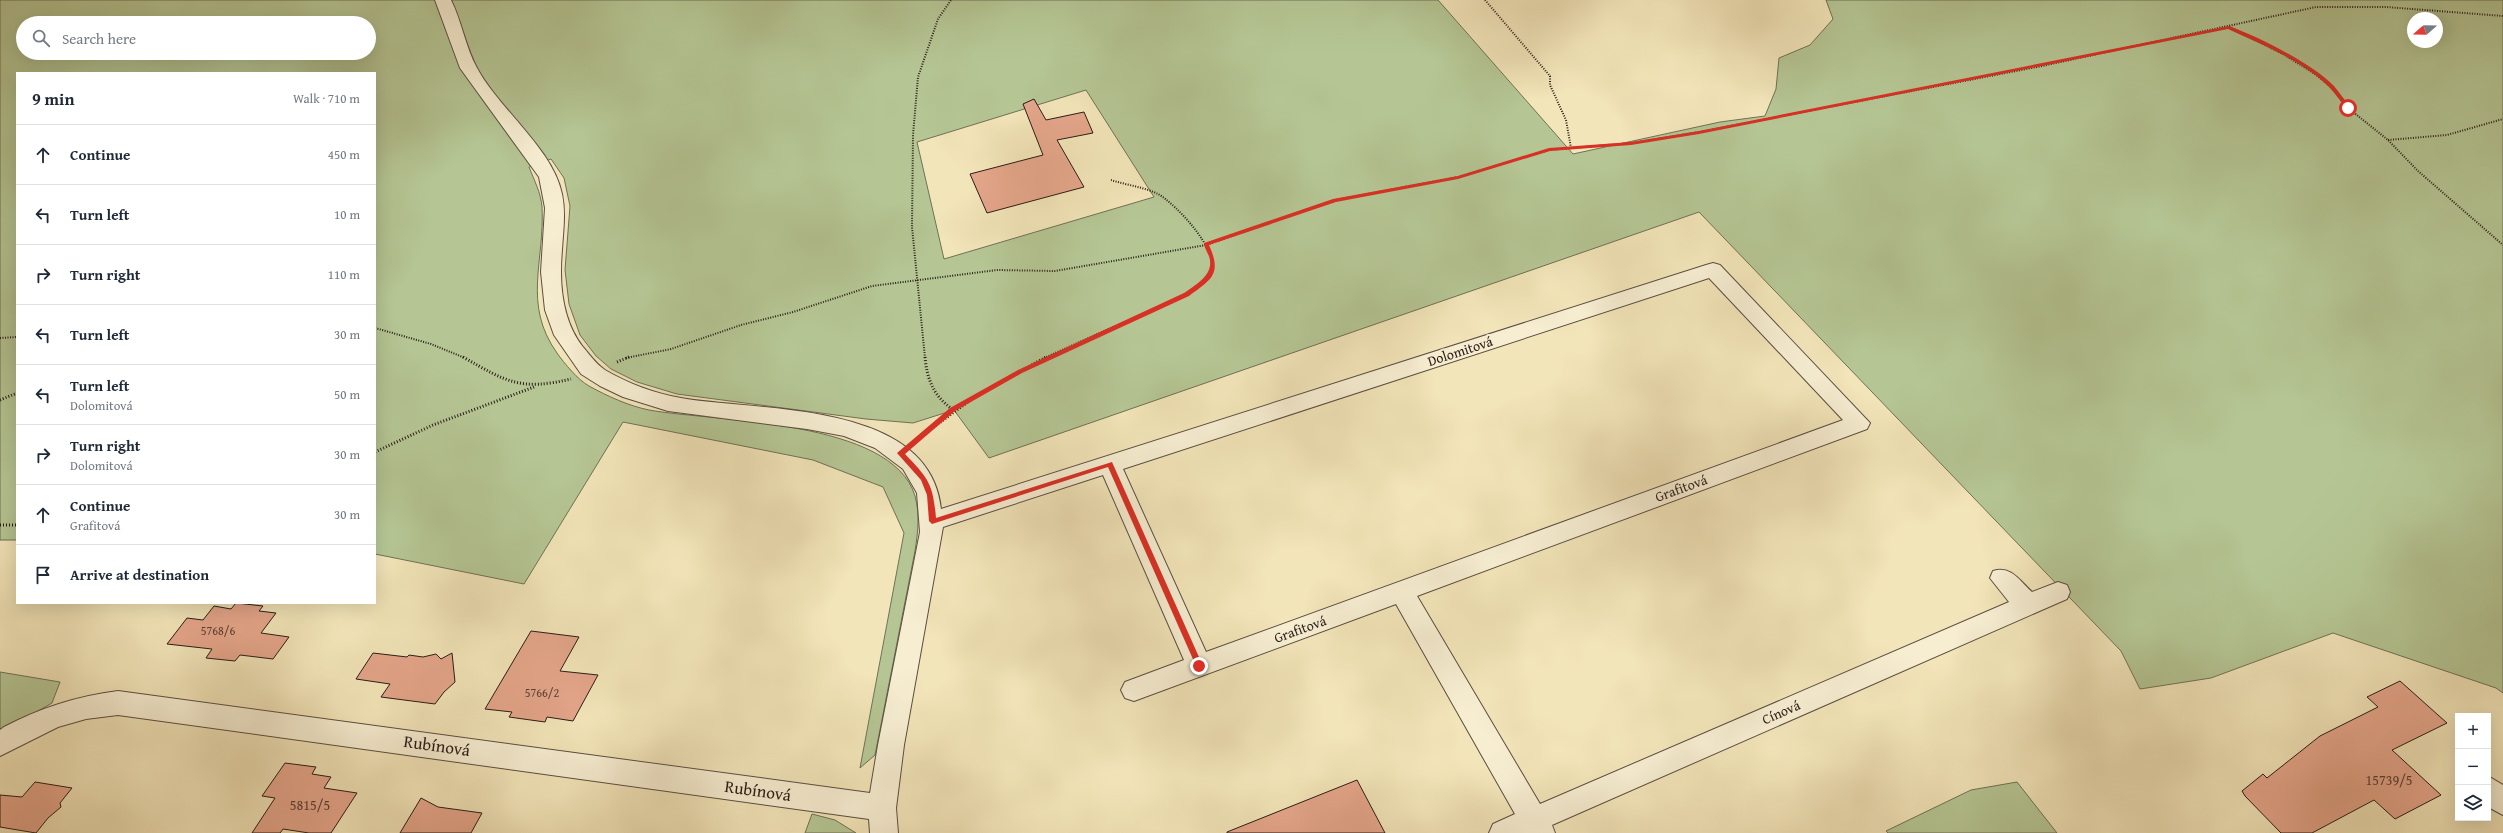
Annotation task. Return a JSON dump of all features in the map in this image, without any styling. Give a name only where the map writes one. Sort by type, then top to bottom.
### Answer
[{"type":"street","points":[[443,0],[448,8],[462,57],[474,77],[510,122],[548,176],[557,208],[551,260],[553,306],[568,344],[594,373],[638,396],[692,408],[842,427],[885,443],[901,453],[924,479],[931,495],[932,521],[924,577],[891,745],[883,820]]},
{"type":"street","name":"Dolomitová","points":[[932,521],[1713,270],[1784,344]]},
{"type":"street","name":"Grafitová","points":[[1134,690],[1859,422],[1784,344]]},
{"type":"street","points":[[1110,464],[1199,666]]},
{"type":"street","points":[[2002,578],[2028,605]]},
{"type":"street","points":[[1401,591],[1537,826]]},
{"type":"street","name":"Cínová","points":[[1503,833],[1537,826],[2058,592]]},
{"type":"street","name":"Rubínová","points":[[0,744],[46,718],[86,706],[118,702],[883,820]]},
{"type":"street","points":[[2491,792],[2503,802]]},
{"type":"path","points":[[951,0],[938,19],[918,77],[915,98],[912,227],[925,361],[930,384],[940,400],[952,409]]},
{"type":"path","points":[[1485,0],[1550,76],[1550,85],[1566,120],[1571,148]]},
{"type":"path","points":[[376,452],[433,425],[536,387],[594,373],[633,356],[671,349],[741,325],[821,304],[872,286],[997,270],[1055,271],[1206,244],[1335,200],[1458,178],[1549,150],[1631,144],[1699,132],[2229,27],[2316,7],[2352,5],[2403,6],[2503,16]]},
{"type":"path","points":[[2229,27],[2283,54],[2331,86],[2348,108],[2388,140],[2418,171],[2503,245]]},
{"type":"path","points":[[2388,140],[2441,138],[2467,133],[2503,119]]},
{"type":"path","points":[[901,453],[952,409],[1020,372],[1187,294],[1202,283],[1212,271],[1213,261],[1206,244],[1174,207],[1158,194],[1111,180]]},
{"type":"path","points":[[376,328],[412,337],[462,357],[501,380],[518,385],[536,387]]},
{"type":"path","points":[[0,338],[16,337]]},
{"type":"path","points":[[0,400],[16,393]]},
{"type":"path","points":[[0,525],[16,525]]},
{"type":"green space","points":[[0,0],[1438,0],[1573,154],[1720,122],[1765,116],[1776,89],[1779,58],[1810,45],[1833,19],[1826,0],[2503,0],[2503,693],[2496,688],[2333,633],[2211,678],[2140,689],[2121,651],[1699,212],[989,458],[954,410],[913,423],[866,419],[677,394],[637,382],[611,369],[596,356],[580,335],[569,304],[565,270],[570,206],[564,178],[551,159],[529,167],[539,192],[542,207],[538,282],[540,317],[546,335],[557,353],[580,380],[611,397],[649,410],[756,422],[838,438],[873,452],[900,471],[915,496],[918,510],[918,523],[915,551],[875,755],[860,768],[904,533],[883,487],[813,460],[623,422],[524,584],[376,554],[376,72],[16,72],[16,540],[0,540]],"holes":[[[1086,90],[1154,197],[944,259],[917,142]]]},
{"type":"green space","points":[[0,672],[60,682],[52,703],[0,733]]},
{"type":"green space","points":[[2017,782],[2057,833],[1888,833],[1886,831],[1971,790]]},
{"type":"green space","points":[[812,814],[835,820],[856,833],[805,833]]},
{"type":"building","points":[[1034,99],[1046,120],[1084,112],[1093,133],[1057,140],[1084,187],[987,213],[970,174],[1043,155],[1023,104]]},
{"type":"building","points":[[235,604],[245,604],[263,606],[259,611],[276,613],[261,633],[289,637],[273,659],[240,655],[235,661],[206,658],[212,649],[167,644],[187,618],[203,620],[214,606],[231,609]]},
{"type":"building","points":[[531,631],[579,637],[560,671],[598,675],[573,721],[547,717],[545,722],[509,717],[512,712],[485,709]]},
{"type":"building","points":[[373,653],[407,657],[409,655],[423,657],[436,654],[441,659],[452,653],[455,682],[444,692],[435,704],[381,697],[390,684],[356,679]]},
{"type":"building","points":[[2400,681],[2447,723],[2392,750],[2441,795],[2395,819],[2374,800],[2312,833],[2281,833],[2245,796],[2242,791],[2263,774],[2267,778],[2320,736],[2378,707],[2367,697]]},
{"type":"building","points":[[285,763],[316,767],[312,774],[331,777],[324,788],[357,793],[331,833],[309,833],[283,829],[280,833],[252,833],[275,798],[262,796]]},
{"type":"building","points":[[1357,780],[1385,833],[1227,833],[1227,832]]},
{"type":"building","points":[[35,782],[72,788],[60,803],[61,807],[48,818],[36,833],[0,827],[0,795],[22,797]]},
{"type":"building","points":[[421,798],[438,807],[482,813],[471,833],[400,833]]},
{"type":"route","points":[[1199,666],[1110,464],[932,521],[934,514],[931,495],[924,479],[913,464],[901,453],[952,409],[1020,372],[1187,294],[1202,283],[1212,271],[1213,261],[1206,244],[1335,200],[1458,178],[1549,150],[1631,144],[1699,132],[2042,66],[2229,27],[2283,54],[2315,74],[2331,86],[2348,108]]}]
